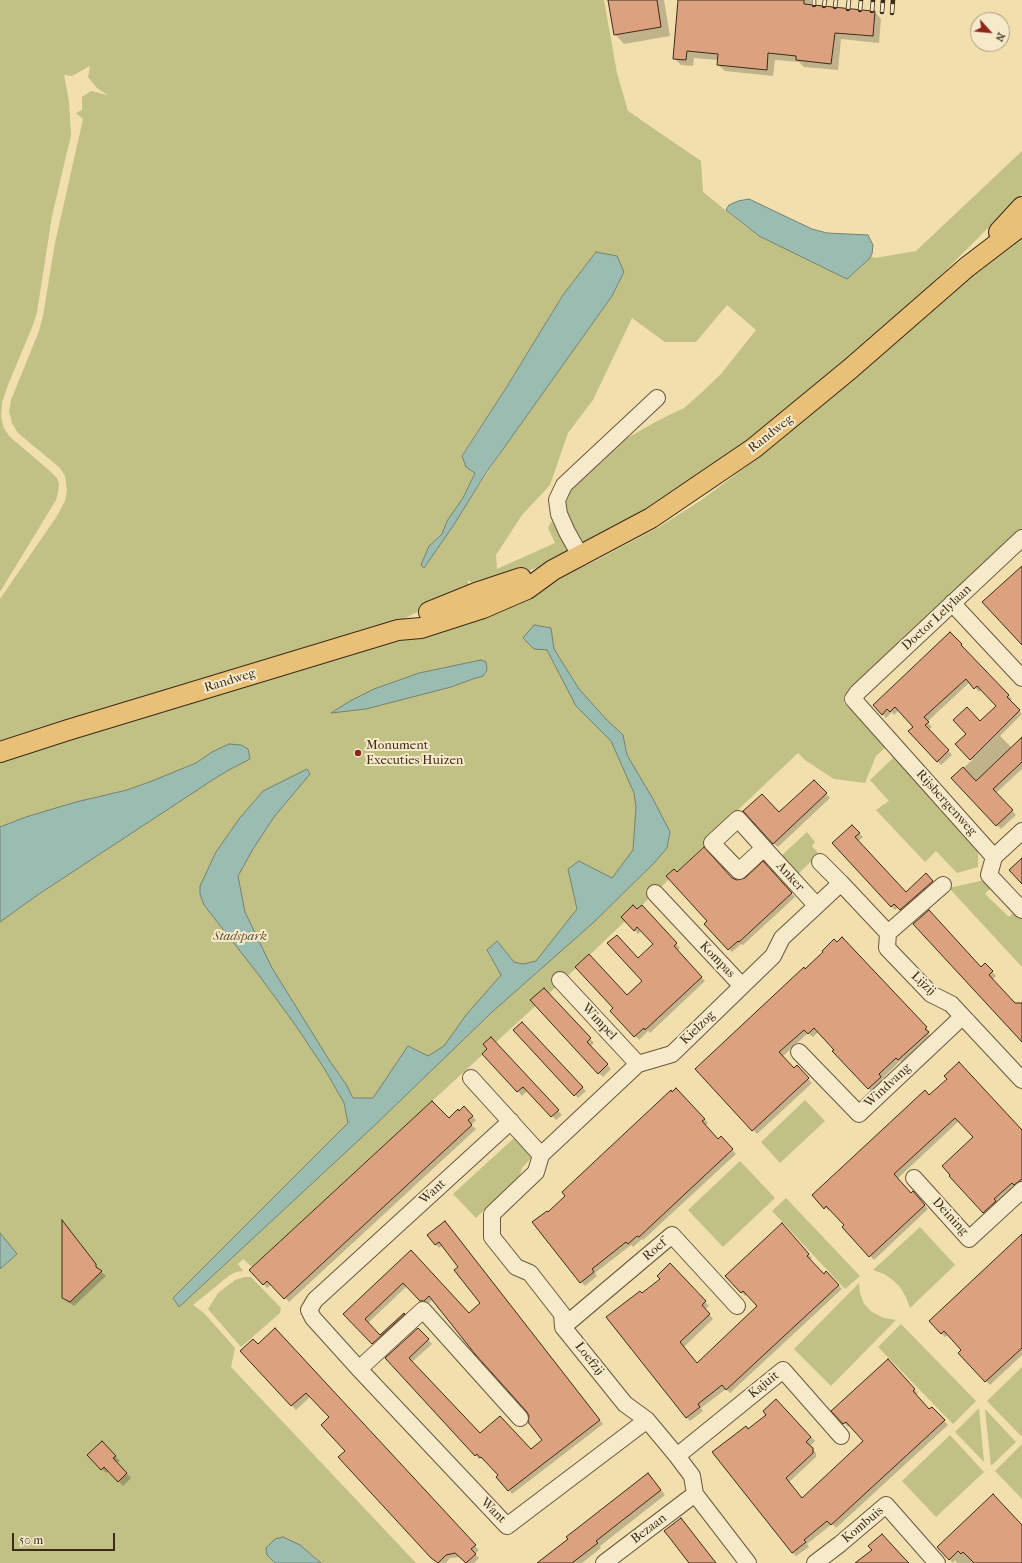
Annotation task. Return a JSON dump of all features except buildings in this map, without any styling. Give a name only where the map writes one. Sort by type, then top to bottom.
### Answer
[{"type":"main road","name":"Randweg","points":[[967,267],[1022,207]]},
{"type":"main road","name":"Randweg","points":[[0,752],[398,630],[421,628],[483,608],[527,589],[553,570],[652,518],[754,448],[850,369],[967,267],[1022,225]]},
{"type":"street","points":[[581,556],[566,532],[559,514],[557,500],[564,485],[657,398]]},
{"type":"street","name":"Doctor Lelylaan","points":[[853,699],[858,692],[952,602],[1022,538]]},
{"type":"street","points":[[952,602],[1022,678]]},
{"type":"street","name":"Rijsbergenweg","points":[[853,699],[994,856]]},
{"type":"street","points":[[1022,831],[994,856],[989,875],[1022,910]]},
{"type":"street","name":"Anker","points":[[764,848],[816,905]]},
{"type":"street","points":[[820,862],[888,934],[943,885]]},
{"type":"street","name":"Kielzog","points":[[541,1155],[638,1064],[672,1054],[773,956],[782,938],[841,883]]},
{"type":"street","name":"Kompas","points":[[655,893],[742,986]]},
{"type":"street","name":"Lijzij","points":[[888,934],[887,948],[931,994],[951,1004],[1022,1080]]},
{"type":"street","name":"Wimpel","points":[[560,980],[638,1064]]},
{"type":"street","name":"Windvang","points":[[799,1052],[858,1114],[962,1017]]},
{"type":"street","points":[[471,1078],[541,1155]]},
{"type":"street","name":"Want","points":[[511,1121],[315,1300],[309,1310],[313,1318],[359,1369],[507,1526],[647,1420]]},
{"type":"street","name":"Loefzij","points":[[541,1155],[536,1172],[492,1214],[492,1237],[516,1267],[530,1273],[562,1314],[563,1327],[625,1404],[647,1420],[677,1456],[692,1476],[695,1494],[748,1563]]},
{"type":"street","name":"Deining","points":[[914,1178],[969,1239],[1022,1190]]},
{"type":"street","name":"Roef","points":[[563,1327],[672,1235],[737,1306]]},
{"type":"street","points":[[359,1369],[423,1310],[520,1418]]},
{"type":"street","name":"Kajuit","points":[[677,1456],[783,1370],[841,1436]]},
{"type":"street","name":"Bezaan","points":[[604,1563],[695,1494]]},
{"type":"street","name":"Kombuis","points":[[815,1563],[886,1505],[937,1563]]},
{"type":"green space","points":[[0,0],[604,0],[617,73],[628,111],[701,161],[703,192],[745,226],[760,236],[847,279],[871,256],[875,258],[916,251],[1022,151],[1022,194],[902,314],[820,384],[719,463],[658,504],[585,543],[574,535],[565,517],[565,498],[573,484],[622,441],[684,408],[721,374],[756,330],[727,305],[696,342],[665,342],[632,318],[593,400],[568,433],[550,485],[522,515],[496,555],[497,569],[555,543],[548,528],[551,522],[557,523],[567,543],[568,551],[555,561],[479,589],[467,580],[473,592],[425,608],[388,627],[277,660],[234,669],[0,747],[0,599],[57,516],[65,501],[67,490],[65,476],[60,468],[18,433],[12,423],[9,411],[11,400],[39,331],[43,316],[55,243],[83,119],[76,113],[82,110],[82,97],[91,91],[108,95],[97,88],[88,77],[90,66],[72,76],[64,75],[69,101],[71,135],[52,216],[37,312],[8,385],[2,403],[1,417],[4,428],[9,436],[57,478],[59,484],[58,493],[56,500],[0,592]],"holes":[[[596,252],[624,272],[612,296],[516,430],[424,568],[429,546],[442,534],[463,498],[475,473],[466,467],[462,455],[506,388],[563,295]]]},
{"type":"green space","name":"Stadspark","points":[[1022,232],[1022,529],[845,697],[844,703],[886,747],[876,756],[865,783],[834,779],[805,760],[798,753],[704,842],[705,845],[557,986],[252,1267],[243,1259],[238,1264],[243,1271],[230,1275],[193,1305],[204,1313],[235,1348],[231,1367],[416,1563],[0,1563],[0,762],[30,750],[489,609],[595,561],[659,527],[700,501],[774,446]]},
{"type":"green space","points":[[895,756],[975,845],[978,854],[978,867],[957,873],[936,851],[925,862],[876,810],[889,801],[870,780]]},
{"type":"green space","points":[[807,832],[815,842],[812,846],[819,854],[797,875],[780,857]]},
{"type":"green space","points":[[985,880],[992,887],[985,894],[1009,917],[1016,910],[1022,917],[1022,967],[949,888]]},
{"type":"green space","points":[[805,1100],[825,1121],[780,1163],[761,1142]]},
{"type":"green space","points":[[514,1138],[532,1157],[522,1168],[520,1175],[476,1218],[453,1194]]},
{"type":"green space","points":[[740,1161],[775,1198],[723,1247],[688,1210]]},
{"type":"green space","points":[[786,1198],[860,1276],[845,1289],[772,1211]]},
{"type":"green space","points":[[920,1227],[955,1265],[910,1308],[900,1287],[884,1274],[873,1270]]},
{"type":"green space","points":[[251,1277],[281,1308],[280,1313],[241,1347],[208,1309],[218,1293],[235,1280]]},
{"type":"green space","points":[[859,1283],[860,1293],[864,1304],[872,1312],[884,1318],[896,1320],[831,1386],[794,1349]]},
{"type":"green space","points":[[901,1324],[976,1401],[953,1424],[878,1347]]},
{"type":"green space","points":[[1022,1367],[1022,1435],[1021,1436],[987,1401]]},
{"type":"green space","points":[[979,1408],[984,1462],[955,1432]]},
{"type":"green space","points":[[985,1409],[1016,1442],[991,1466]]},
{"type":"green space","points":[[950,1435],[984,1472],[936,1517],[902,1481]]},
{"type":"green space","points":[[1022,1444],[1022,1499],[995,1471]]},
{"type":"water","points":[[749,199],[812,229],[827,233],[868,235],[873,245],[872,254],[869,259],[847,279],[759,236],[726,210],[729,205],[738,201]]},
{"type":"water","points":[[596,252],[617,256],[624,272],[612,296],[486,473],[453,526],[424,568],[421,565],[429,546],[442,534],[447,521],[463,498],[475,473],[466,467],[462,456],[563,295]]},
{"type":"water","points":[[534,625],[551,628],[554,649],[579,689],[606,719],[623,735],[627,755],[653,799],[670,832],[667,848],[655,862],[594,922],[491,1013],[374,1126],[179,1307],[173,1298],[348,1123],[344,1103],[324,1068],[296,1026],[258,974],[204,905],[200,894],[200,886],[216,852],[239,819],[263,791],[307,769],[310,774],[274,817],[253,849],[238,876],[245,912],[272,968],[331,1063],[346,1084],[353,1098],[373,1098],[408,1046],[428,1056],[444,1046],[466,1015],[501,975],[487,950],[497,941],[514,962],[523,964],[536,961],[577,909],[568,869],[579,861],[612,878],[633,850],[636,807],[634,793],[611,741],[576,706],[547,650],[534,649],[523,638]]},
{"type":"water","points":[[481,660],[486,662],[487,670],[483,676],[451,687],[366,709],[331,713],[350,701],[374,689],[419,673]]},
{"type":"water","points":[[229,744],[241,745],[248,749],[250,759],[211,781],[39,894],[0,922],[0,827],[26,817],[76,802],[127,790],[152,781],[196,763],[212,752]]},
{"type":"water","points":[[0,1233],[17,1254],[0,1269]]},
{"type":"water","points":[[283,1537],[300,1545],[321,1563],[275,1563],[267,1555],[266,1548],[275,1539]]},
{"type":"railway","points":[[814,0],[814,5]]},
{"type":"railway","points":[[824,6],[825,0]]},
{"type":"railway","points":[[835,7],[836,0]]},
{"type":"railway","points":[[848,9],[849,0]]},
{"type":"railway","points":[[860,10],[861,0]]},
{"type":"railway","points":[[872,11],[873,0]]},
{"type":"railway","points":[[882,12],[883,0]]},
{"type":"railway","points":[[892,13],[893,0]]},
{"type":"place","name":"Monument Executies Huizen","points":[[358,753]]}]
